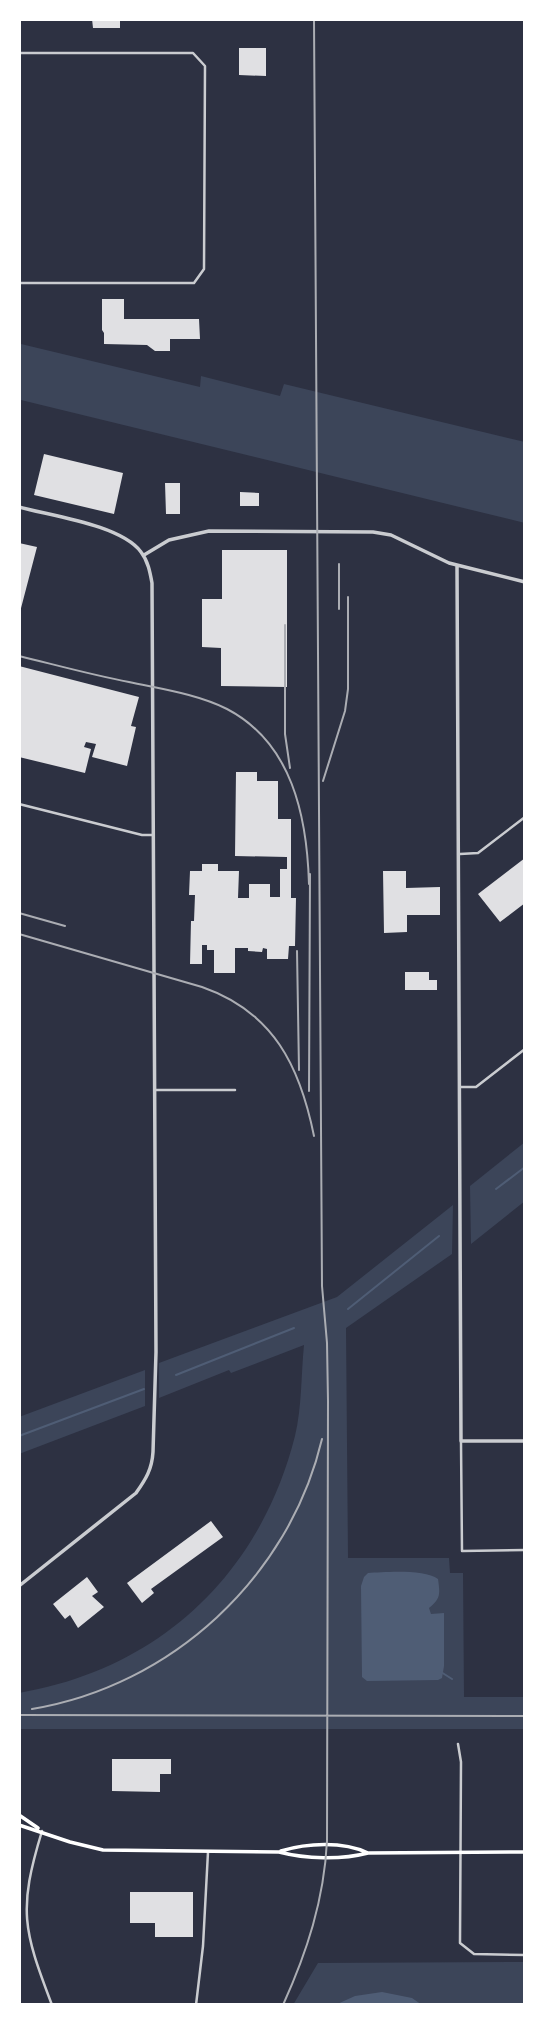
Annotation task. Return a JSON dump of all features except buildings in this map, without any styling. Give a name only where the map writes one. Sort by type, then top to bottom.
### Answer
[{"type":"main road","points":[[19,1815],[42,1831]]},
{"type":"main road","points":[[19,1825],[103,1850],[279,1852],[297,1857],[354,1857],[368,1853],[525,1852]]},
{"type":"main road","points":[[279,1852],[297,1846],[353,1846],[368,1853]]},
{"type":"street","points":[[19,53],[193,53],[205,66],[204,269],[194,284],[19,283]]},
{"type":"street","points":[[19,507],[105,529],[122,536],[144,555],[152,583],[156,1352],[152,1467],[136,1493],[19,1586]]},
{"type":"street","points":[[144,555],[169,540],[209,531],[373,532],[391,536],[457,565],[525,582]]},
{"type":"street","points":[[457,565],[461,1551],[525,1550]]},
{"type":"street","points":[[19,804],[142,835],[153,835]]},
{"type":"street","points":[[460,854],[478,853],[525,817]]},
{"type":"street","points":[[459,1087],[476,1087],[525,1049]]},
{"type":"street","points":[[155,1090],[235,1090]]},
{"type":"street","points":[[461,1441],[525,1441]]},
{"type":"street","points":[[458,1744],[461,1762],[460,1943],[474,1954],[525,1955]]},
{"type":"street","points":[[42,1831],[32,1866],[25,1909],[29,1942],[52,2005]]},
{"type":"street","points":[[196,2005],[203,1946],[208,1852]]},
{"type":"shaded area","points":[[21,344],[200,387],[201,376],[280,396],[284,384],[525,442],[525,523],[21,400]]},
{"type":"shaded area","points":[[525,1142],[525,1201],[471,1244],[470,1186]]},
{"type":"shaded area","points":[[453,1205],[452,1254],[346,1328],[348,1558],[449,1558],[450,1573],[463,1573],[464,1697],[525,1697],[525,1729],[19,1729],[19,1693],[70,1681],[117,1662],[159,1638],[197,1607],[229,1572],[257,1531],[279,1486],[297,1425],[304,1345],[231,1373],[229,1370],[159,1398],[159,1363],[337,1297]]},
{"type":"shaded area","points":[[145,1370],[145,1406],[19,1454],[19,1417]]},
{"type":"shaded area","points":[[415,1572],[438,1579],[439,1595],[429,1608],[431,1614],[444,1613],[442,1678],[367,1681],[362,1677],[361,1586],[368,1573]]},
{"type":"shaded area","points":[[525,1962],[525,2005],[293,2005],[318,1963]]},
{"type":"shaded area","points":[[382,1992],[412,1998],[422,2005],[335,2005],[355,1996]]},
{"type":"waterway","points":[[496,1189],[525,1167]]},
{"type":"waterway","points":[[348,1309],[439,1236]]},
{"type":"waterway","points":[[176,1375],[294,1328]]},
{"type":"waterway","points":[[19,1436],[144,1389]]},
{"type":"waterway","points":[[441,1672],[452,1679]]},
{"type":"railway","points":[[283,2005],[313,1925],[322,1884],[327,1841],[328,1401],[322,1286],[314,19]]},
{"type":"railway","points":[[339,564],[339,609]]},
{"type":"railway","points":[[323,781],[345,711],[348,689],[348,597]]},
{"type":"railway","points":[[285,625],[285,734],[290,768]]},
{"type":"railway","points":[[19,656],[191,696],[227,709],[249,723],[267,741],[292,784],[304,833],[309,884]]},
{"type":"railway","points":[[309,1091],[310,874]]},
{"type":"railway","points":[[19,913],[65,926]]},
{"type":"railway","points":[[19,934],[202,987],[248,1011],[280,1045],[291,1065],[301,1087],[314,1136]]},
{"type":"railway","points":[[297,951],[299,1070]]},
{"type":"railway","points":[[32,1709],[83,1696],[131,1677],[176,1650],[217,1618],[252,1579],[282,1537],[306,1490],[322,1439]]},
{"type":"railway","points":[[19,1715],[525,1716]]}]
